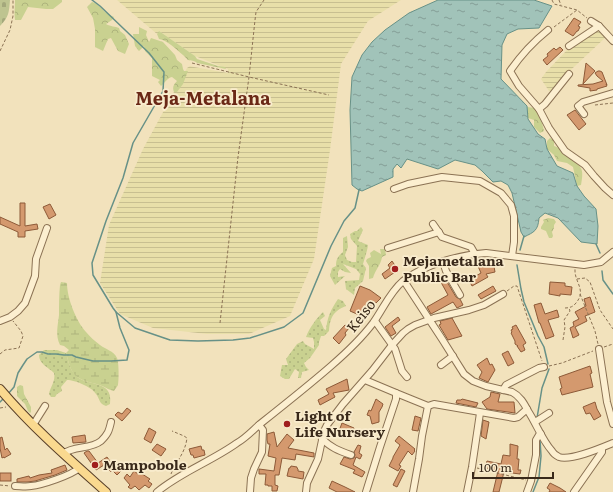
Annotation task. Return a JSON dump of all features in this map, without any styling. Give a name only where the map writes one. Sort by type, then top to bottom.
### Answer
[{"type":"main road","points":[[1,390],[33,425],[106,492]]},
{"type":"street","points":[[591,21],[599,26],[613,41]]},
{"type":"street","points":[[569,46],[599,26]]},
{"type":"street","points":[[548,30],[536,39],[510,70],[519,86],[539,109],[549,128],[565,151],[585,165],[613,195]]},
{"type":"street","points":[[539,109],[569,74]]},
{"type":"street","points":[[584,114],[578,106],[580,104],[613,93]]},
{"type":"street","points":[[394,189],[408,184],[442,177],[480,181],[501,193],[511,205],[514,216],[514,242],[512,256]]},
{"type":"street","points":[[433,224],[442,237],[471,247],[475,254]]},
{"type":"street","points":[[0,321],[10,317],[25,304],[35,276],[36,259],[47,228]]},
{"type":"street","points":[[388,248],[438,232]]},
{"type":"street","name":"Keiso","points":[[157,492],[175,479],[238,443],[351,348],[375,321],[397,287],[420,271],[458,257],[475,254],[486,253],[584,265],[601,262],[613,252]]},
{"type":"street","points":[[443,262],[446,271],[460,295]]},
{"type":"street","points":[[404,281],[464,374],[473,381],[516,394],[521,399],[552,452],[559,457],[573,457],[613,443]]},
{"type":"street","points":[[306,492],[307,483],[318,459],[324,431],[327,425],[392,345],[408,329],[415,325],[434,318],[484,305],[503,294]]},
{"type":"street","points":[[375,321],[395,349],[402,371],[407,378]]},
{"type":"street","points":[[599,348],[607,402],[613,424]]},
{"type":"street","points":[[441,365],[453,356]]},
{"type":"street","points":[[503,390],[506,385],[539,368],[544,367]]},
{"type":"street","points":[[364,380],[428,406],[434,404],[514,418],[527,409]]},
{"type":"street","points":[[366,492],[396,399],[396,393]]},
{"type":"street","points":[[33,425],[45,406]]},
{"type":"street","points":[[413,492],[428,406]]},
{"type":"street","points":[[468,492],[480,413]]},
{"type":"street","points":[[535,422],[549,413]]},
{"type":"street","points":[[63,454],[72,449],[89,447],[97,444],[106,436],[111,422]]},
{"type":"street","points":[[250,492],[251,478],[262,452],[263,430],[259,425]]},
{"type":"street","points":[[526,492],[531,481],[536,455],[536,440],[541,434]]},
{"type":"street","points":[[322,439],[335,449],[351,455]]},
{"type":"street","points":[[574,492],[602,452],[602,448]]},
{"type":"street","points":[[19,488],[32,486],[76,472],[79,468]]},
{"type":"path","points":[[0,51],[10,30],[13,16],[13,0]]},
{"type":"path","points":[[220,323],[238,157],[256,12],[264,0]]},
{"type":"path","points":[[552,0],[554,4],[577,10],[591,21]]},
{"type":"path","points":[[559,0],[561,5]]},
{"type":"path","points":[[548,30],[577,10]]},
{"type":"path","points":[[192,63],[330,95]]},
{"type":"path","points":[[580,104],[581,106],[613,104]]},
{"type":"path","points":[[565,308],[575,305],[581,292],[575,273],[576,265]]},
{"type":"path","points":[[577,279],[585,278],[590,282],[600,310],[613,329]]},
{"type":"path","points":[[503,294],[514,286],[517,286],[544,367],[562,363],[613,344]]},
{"type":"path","points":[[580,294],[595,331],[599,348]]},
{"type":"path","points":[[563,340],[565,327],[564,320],[570,311],[569,308]]},
{"type":"path","points":[[0,354],[6,350],[19,348],[23,336],[23,333],[10,317]]},
{"type":"path","points":[[172,430],[187,438],[182,454],[171,473],[175,479]]},
{"type":"path","points":[[472,467],[531,481]]},
{"type":"path","points":[[0,485],[19,488]]},
{"type":"shaded area","points":[[117,0],[401,0],[368,21],[341,64],[314,259],[290,316],[249,334],[207,334],[153,328],[120,314],[100,283],[109,225],[143,149],[187,68],[190,66],[228,73],[228,69],[195,56],[159,31],[157,34]]},
{"type":"shaded area","points":[[599,28],[606,37],[559,81],[551,91],[549,91],[541,79],[546,72],[567,50]]},
{"type":"green space","points":[[0,0],[10,0],[8,14],[0,26]]},
{"type":"green space","points":[[15,0],[62,0],[62,2],[53,9],[28,7],[21,20],[15,20]]},
{"type":"green space","points":[[92,2],[114,17],[106,24],[119,28],[125,35],[129,44],[125,54],[118,51],[111,38],[108,39],[103,51],[95,47],[95,29],[93,18],[87,7]]},
{"type":"green space","points":[[139,27],[147,31],[146,35],[149,42],[151,38],[163,42],[182,64],[184,71],[188,71],[183,84],[177,92],[174,92],[173,89],[174,84],[177,81],[172,77],[167,79],[161,86],[158,82],[160,80],[152,76],[152,58],[145,51],[144,46],[139,51],[135,46],[133,34],[139,34]]},
{"type":"green space","points":[[159,31],[195,56],[197,59],[225,67],[226,69],[188,60],[172,46],[159,39],[157,34]]},
{"type":"green space","points":[[527,107],[535,108],[544,131],[540,133],[534,127],[534,120],[528,118]]},
{"type":"green space","points":[[550,138],[554,140],[554,146],[559,148],[582,170],[581,185],[577,186],[573,167],[567,163],[557,161],[554,155],[547,149],[547,141]]},
{"type":"green space","points":[[548,218],[554,219],[556,222],[552,232],[552,238],[549,238],[546,231],[541,229],[544,222],[543,220]]},
{"type":"green space","points":[[361,227],[363,230],[358,241],[368,245],[363,264],[366,268],[363,281],[355,288],[354,295],[346,289],[345,281],[359,280],[360,274],[356,269],[343,264],[351,273],[340,269],[338,272],[338,277],[345,276],[335,285],[330,276],[332,268],[336,266],[336,261],[343,252],[343,238],[347,236],[348,247],[345,255],[347,260],[356,262],[357,246],[351,239],[350,234],[357,231]]},
{"type":"green space","points":[[380,249],[385,249],[386,255],[382,257],[373,278],[369,279],[369,266],[366,261],[371,257],[370,253],[374,250],[381,254]]},
{"type":"green space","points":[[61,282],[67,283],[70,302],[82,327],[93,339],[112,352],[118,360],[118,385],[114,391],[82,380],[75,375],[71,369],[66,353],[69,350],[60,345],[58,341],[57,330]]},
{"type":"green space","points":[[338,299],[343,301],[346,306],[335,313],[330,322],[329,331],[324,336],[321,336],[319,345],[310,358],[304,363],[309,370],[302,372],[301,378],[298,378],[299,372],[295,369],[289,379],[285,379],[280,376],[282,365],[288,365],[286,359],[297,344],[303,341],[305,344],[314,349],[313,338],[306,337],[313,323],[323,312],[325,316],[320,320],[324,329],[326,330],[327,322],[333,306]]},
{"type":"green space","points":[[44,350],[57,350],[66,353],[73,372],[84,380],[103,386],[110,396],[110,404],[106,406],[104,405],[101,403],[94,391],[83,384],[70,380],[67,380],[61,387],[62,391],[55,397],[51,397],[49,394],[54,379],[54,373],[40,361],[39,355]]},
{"type":"green space","points":[[20,385],[23,386],[24,394],[31,407],[30,413],[25,404],[17,396],[17,387]]},
{"type":"water","points":[[438,0],[534,0],[552,6],[539,28],[518,29],[507,34],[502,45],[501,79],[527,106],[528,119],[538,134],[545,139],[547,149],[557,166],[573,173],[577,186],[596,209],[598,226],[597,244],[581,242],[558,218],[545,213],[539,218],[538,226],[535,230],[524,237],[521,232],[512,193],[508,185],[501,181],[493,182],[475,165],[455,160],[438,169],[407,159],[401,168],[397,164],[393,169],[393,177],[362,191],[352,185],[350,110],[352,77],[362,55],[372,42],[385,30],[409,13]]},
{"type":"building","points":[[574,18],[581,22],[578,26],[580,27],[578,31],[573,36],[565,31]]},
{"type":"building","points":[[560,47],[563,50],[547,65],[543,60],[548,56],[547,54],[554,48],[556,50]]},
{"type":"building","points":[[586,63],[595,71],[583,84]]},
{"type":"building","points":[[598,71],[602,72],[607,86],[590,91],[590,88],[578,86],[603,81],[595,73]]},
{"type":"building","points":[[575,110],[586,124],[579,130],[567,115]]},
{"type":"building","points":[[20,203],[25,203],[25,226],[37,224],[38,229],[25,231],[25,237],[18,237],[18,232],[0,224],[0,217],[20,226]]},
{"type":"building","points":[[50,204],[56,215],[49,219],[43,207]]},
{"type":"building","points":[[392,261],[398,270],[385,279],[382,274],[390,268],[388,265]]},
{"type":"building","points":[[493,261],[495,272],[486,274],[488,277],[472,286],[469,280],[481,273],[477,264],[481,262],[482,264]]},
{"type":"building","points":[[440,273],[441,276],[443,275],[456,297],[460,299],[463,305],[457,308],[453,302],[431,314],[427,307],[448,295],[437,275]]},
{"type":"building","points":[[550,282],[565,283],[565,286],[572,287],[571,295],[560,294],[560,296],[549,294]]},
{"type":"building","points":[[360,286],[370,290],[381,298],[376,303],[374,302],[366,318],[350,311]]},
{"type":"building","points":[[493,286],[496,291],[481,299],[478,295]]},
{"type":"building","points":[[590,297],[595,312],[585,316],[587,321],[575,327],[579,335],[573,338],[570,328],[574,326],[573,322],[579,319],[575,312],[586,306],[584,299]]},
{"type":"building","points":[[541,303],[545,314],[557,310],[559,317],[548,320],[554,336],[546,339],[539,323],[534,305]]},
{"type":"building","points":[[398,317],[400,320],[392,326],[396,333],[391,336],[385,327]]},
{"type":"building","points":[[452,318],[462,336],[448,340],[439,325],[441,324],[440,321]]},
{"type":"building","points":[[345,325],[349,328],[339,344],[333,338]]},
{"type":"building","points":[[516,325],[526,343],[523,345],[525,350],[521,352],[515,344],[511,333],[511,330],[513,329],[512,327]]},
{"type":"building","points":[[508,351],[514,363],[508,366],[502,354]]},
{"type":"building","points":[[487,358],[490,365],[492,364],[495,370],[488,382],[479,378],[482,372],[477,365]]},
{"type":"building","points":[[590,366],[593,387],[562,395],[559,377]]},
{"type":"building","points":[[347,379],[349,390],[333,393],[335,397],[320,405],[318,400],[329,394],[326,389]]},
{"type":"building","points":[[491,392],[500,394],[498,402],[514,402],[515,413],[487,409],[482,402],[490,397]]},
{"type":"building","points":[[376,399],[383,404],[379,412],[379,422],[372,424],[370,416],[367,415],[369,410],[371,411]]},
{"type":"building","points":[[462,399],[478,403],[476,407],[456,403],[457,400]]},
{"type":"building","points":[[595,402],[601,416],[594,420],[590,413],[586,414],[583,407]]},
{"type":"building","points":[[127,408],[131,411],[122,421],[115,415],[118,412],[122,414]]},
{"type":"building","points":[[415,416],[421,418],[418,431],[412,430]]},
{"type":"building","points":[[483,420],[489,422],[486,439],[481,436]]},
{"type":"building","points":[[342,423],[354,428],[352,433],[350,432],[347,438],[339,434]]},
{"type":"building","points":[[149,428],[156,432],[151,443],[144,439]]},
{"type":"building","points":[[274,432],[277,447],[287,434],[294,440],[288,448],[314,453],[314,457],[296,454],[295,460],[282,458],[279,475],[275,475],[275,485],[278,486],[277,491],[272,491],[272,486],[265,485],[266,474],[259,474],[259,469],[274,471],[276,458],[268,456],[270,444],[268,444],[267,434]]},
{"type":"building","points":[[85,435],[86,442],[73,443],[72,437]]},
{"type":"building","points":[[399,436],[415,449],[415,451],[412,455],[408,451],[399,465],[401,466],[398,471],[389,466],[400,445],[395,441]]},
{"type":"building","points":[[2,437],[5,450],[7,448],[11,454],[4,458],[2,458],[0,448],[0,438]]},
{"type":"building","points":[[157,444],[166,449],[161,456],[152,450]]},
{"type":"building","points":[[510,444],[518,446],[517,459],[519,459],[518,470],[521,470],[520,474],[504,472],[499,492],[493,492],[498,471],[485,468],[487,461],[501,464],[503,455],[510,456]]},
{"type":"building","points":[[358,445],[361,446],[359,453],[362,455],[360,459],[356,457],[353,465],[365,472],[362,477],[353,473],[355,470],[340,464],[344,457],[350,459],[354,458],[354,452]]},
{"type":"building","points":[[201,446],[205,455],[194,458],[189,449]]},
{"type":"building","points":[[89,451],[98,463],[107,457],[112,464],[113,463],[121,471],[117,475],[112,470],[111,472],[104,465],[96,470],[84,453]]},
{"type":"building","points":[[65,465],[67,470],[55,475],[35,481],[17,482],[17,479],[29,476],[30,478],[52,473],[51,470]]},
{"type":"building","points":[[291,466],[297,467],[298,471],[304,472],[303,479],[287,476]]},
{"type":"building","points":[[401,469],[405,471],[397,487],[393,485]]},
{"type":"building","points":[[134,471],[138,474],[139,472],[150,479],[148,481],[152,484],[149,488],[145,485],[139,490],[135,486],[131,489],[128,487],[130,485],[124,478],[127,474],[130,477]]},
{"type":"building","points":[[0,473],[11,473],[11,481],[0,481]]},
{"type":"building","points":[[332,481],[355,492],[337,492],[329,488]]},
{"type":"building","points":[[550,483],[566,492],[549,492],[550,490],[547,488]]},
{"type":"waterway","points":[[8,394],[14,387],[18,373],[27,359],[37,352],[72,355],[93,361],[127,360],[129,350],[120,328],[116,312],[93,275],[92,263],[106,221],[123,178],[133,143],[163,91],[164,72],[149,53],[92,0]]},
{"type":"waterway","points":[[116,312],[135,328],[170,340],[233,340],[250,338],[284,327],[303,313],[331,246],[344,221],[355,208],[360,189]]},
{"type":"waterway","points":[[520,250],[524,236]]},
{"type":"waterway","points":[[596,244],[600,253]]},
{"type":"waterway","points":[[517,265],[524,302],[544,347],[548,364]]},
{"type":"waterway","points":[[602,271],[603,280],[613,294]]},
{"type":"waterway","points":[[537,418],[542,388],[549,369]]},
{"type":"waterway","points":[[0,402],[4,398]]},
{"type":"waterway","points":[[533,492],[539,477],[541,456],[540,440]]},
{"type":"place","name":"Mejametalana Public Bar","points":[[395,269]]},
{"type":"place","name":"Light of Life Nursery","points":[[287,424]]},
{"type":"place","name":"Mampobole","points":[[95,465]]},
{"type":"district","name":"Meja-Metalana","points":[[203,99]]}]
